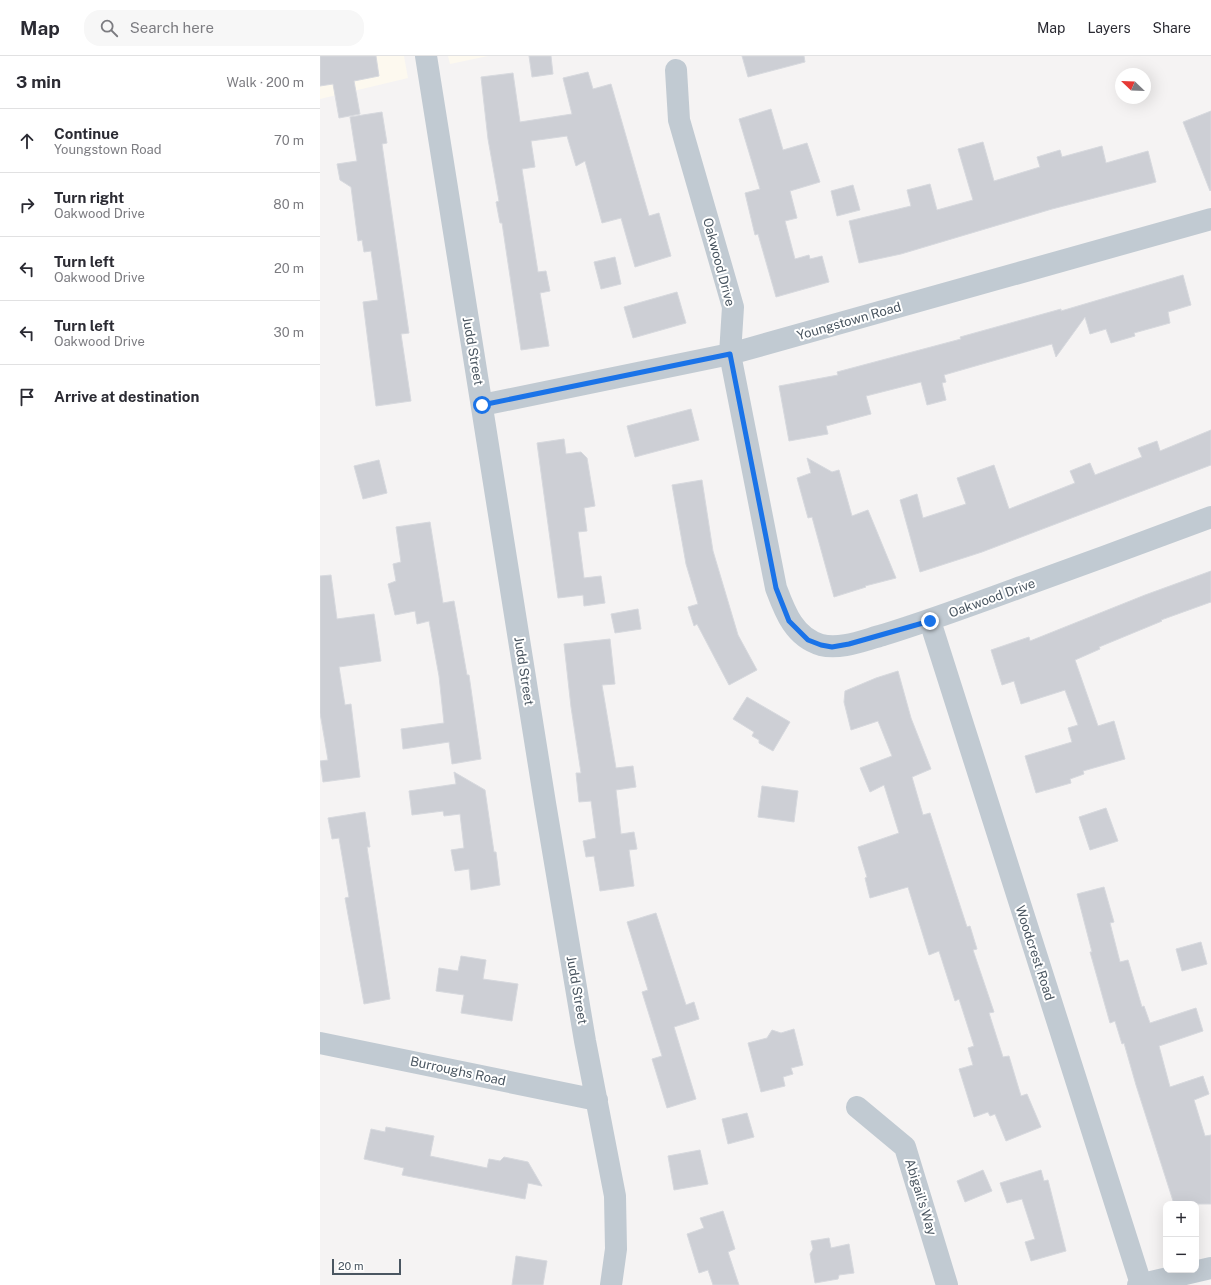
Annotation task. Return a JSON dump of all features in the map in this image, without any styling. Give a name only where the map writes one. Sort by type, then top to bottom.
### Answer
[{"type":"street","name":"Judd Street","points":[[426,56],[456,253],[482,405],[545,803],[615,1196],[616,1249],[611,1285]]},
{"type":"street","name":"Oakwood Drive","points":[[676,70],[679,120],[733,307],[730,354],[776,588],[789,621],[808,640],[832,647],[849,644],[930,621],[1211,517]]},
{"type":"street","name":"Youngstown Road","points":[[482,405],[730,354],[1211,219]]},
{"type":"street","name":"Woodcrest Road","points":[[930,621],[1139,1285]]},
{"type":"street","name":"Burroughs Road","points":[[320,1043],[597,1100]]},
{"type":"street","name":"Abigail's Way","points":[[857,1107],[905,1147],[947,1285]]},
{"type":"street","points":[[1139,1285],[1166,1282],[1211,1268]]},
{"type":"shaded area","points":[[320,56],[404,56],[408,78],[320,99]]},
{"type":"shaded area","points":[[448,56],[488,56],[450,64]]},
{"type":"building","points":[[320,56],[376,56],[379,76],[354,81],[360,114],[339,118],[333,84],[320,86]]},
{"type":"building","points":[[529,56],[551,56],[553,74],[532,77]]},
{"type":"building","points":[[742,56],[804,56],[805,62],[748,77]]},
{"type":"building","points":[[588,72],[593,89],[611,84],[649,216],[659,213],[671,256],[635,267],[621,218],[602,223],[585,161],[576,166],[567,136],[531,141],[535,167],[522,169],[538,272],[546,271],[550,291],[540,293],[549,346],[521,350],[502,223],[500,223],[496,202],[499,201],[488,139],[481,77],[513,73],[520,122],[572,114],[563,78]]},
{"type":"building","points":[[771,109],[783,150],[807,143],[820,182],[790,191],[797,218],[785,221],[795,259],[809,255],[810,259],[822,256],[829,282],[776,297],[758,234],[755,235],[745,193],[760,189],[739,119]]},
{"type":"building","points":[[1211,111],[1211,190],[1210,191],[1183,122]]},
{"type":"building","points":[[382,112],[387,143],[382,144],[409,333],[401,334],[411,401],[376,406],[363,302],[378,300],[371,251],[364,252],[362,240],[358,241],[351,187],[340,180],[337,164],[357,161],[350,117]]},
{"type":"building","points":[[983,142],[994,181],[1040,167],[1037,157],[1060,150],[1062,157],[1102,146],[1106,163],[1148,151],[1156,182],[1052,209],[901,254],[859,263],[849,221],[911,206],[907,190],[930,184],[937,210],[973,200],[958,149]]},
{"type":"building","points":[[853,185],[860,210],[837,216],[831,191]]},
{"type":"building","points":[[615,257],[621,284],[601,289],[594,262]]},
{"type":"building","points":[[1183,275],[1191,305],[1168,312],[1170,323],[1134,333],[1135,336],[1111,343],[1106,329],[1090,334],[1085,317],[1056,357],[1052,344],[944,375],[946,382],[942,383],[946,400],[927,405],[921,382],[866,396],[871,414],[826,426],[828,434],[789,441],[779,386],[838,375],[837,372],[961,339],[960,337],[1061,309],[1061,311]]},
{"type":"building","points":[[677,292],[686,323],[633,338],[624,307]]},
{"type":"building","points":[[691,409],[699,440],[635,457],[627,426]]},
{"type":"building","points":[[1211,430],[1211,465],[982,552],[920,572],[900,500],[917,494],[923,518],[966,504],[957,478],[994,465],[1009,509],[1075,483],[1070,471],[1090,463],[1095,475],[1142,457],[1138,448],[1157,441],[1160,451]]},
{"type":"building","points":[[564,439],[566,454],[581,452],[587,458],[595,506],[584,508],[587,531],[578,532],[584,578],[601,576],[605,603],[584,606],[583,595],[558,598],[537,443]]},
{"type":"building","points":[[807,458],[832,472],[839,470],[852,516],[868,510],[896,578],[865,586],[866,587],[834,597],[812,517],[808,518],[797,478],[811,473]]},
{"type":"building","points":[[379,460],[387,493],[363,499],[354,466]]},
{"type":"building","points":[[702,480],[713,551],[738,635],[757,670],[729,685],[697,624],[694,626],[688,607],[698,604],[686,564],[672,485]]},
{"type":"building","points":[[430,522],[443,603],[454,601],[467,675],[469,675],[481,759],[452,764],[449,742],[403,749],[401,729],[444,723],[439,676],[429,621],[417,624],[415,611],[395,615],[388,584],[396,581],[393,564],[401,562],[396,527]]},
{"type":"building","points":[[1211,571],[1211,602],[1161,620],[1162,621],[1099,647],[1100,649],[1075,660],[1098,726],[1114,721],[1125,759],[1083,771],[1084,774],[1070,779],[1071,783],[1036,793],[1025,756],[1072,742],[1068,728],[1078,725],[1065,690],[1021,704],[1014,681],[1002,685],[991,650],[1029,637],[1030,641],[1145,595]]},
{"type":"building","points":[[331,575],[337,619],[374,614],[381,661],[339,667],[345,705],[351,704],[360,777],[323,782],[320,761],[328,760],[320,713],[320,576]]},
{"type":"building","points":[[638,609],[641,629],[615,633],[611,614]]},
{"type":"building","points":[[610,639],[615,684],[602,685],[616,768],[633,766],[636,787],[616,790],[621,834],[634,832],[637,849],[629,850],[634,886],[600,891],[594,856],[586,857],[583,841],[596,838],[591,801],[579,802],[576,773],[581,773],[571,707],[564,644]]},
{"type":"building","points":[[898,671],[911,718],[931,769],[912,777],[923,815],[930,813],[967,927],[970,926],[977,949],[973,950],[994,1012],[989,1013],[1003,1057],[1009,1056],[1021,1096],[1027,1094],[1041,1127],[1006,1141],[995,1114],[990,1116],[988,1112],[974,1117],[959,1069],[973,1065],[968,1048],[974,1046],[959,999],[955,1001],[939,951],[929,955],[908,887],[870,898],[865,878],[867,877],[858,847],[899,833],[884,785],[870,792],[860,768],[892,756],[878,721],[851,730],[844,702],[845,691],[876,678]]},
{"type":"building","points":[[747,697],[790,722],[773,751],[759,743],[759,740],[752,736],[754,732],[733,719]]},
{"type":"building","points":[[454,772],[485,790],[500,885],[471,890],[469,869],[455,871],[451,850],[464,848],[460,814],[444,816],[443,811],[412,815],[409,791],[456,784]]},
{"type":"building","points":[[762,786],[798,791],[794,822],[758,817]]},
{"type":"building","points":[[1106,808],[1118,841],[1090,850],[1079,817]]},
{"type":"building","points":[[365,812],[370,847],[367,847],[390,999],[364,1004],[345,898],[349,897],[339,838],[332,839],[328,818]]},
{"type":"building","points":[[1104,887],[1114,922],[1110,923],[1120,962],[1128,960],[1142,1007],[1144,1006],[1150,1023],[1196,1008],[1203,1031],[1159,1046],[1170,1087],[1203,1076],[1209,1094],[1194,1100],[1205,1136],[1211,1135],[1211,1204],[1199,1204],[1199,1201],[1173,1201],[1124,1043],[1122,1044],[1115,1021],[1110,1023],[1090,952],[1092,952],[1077,894]]},
{"type":"building","points":[[656,913],[686,1005],[694,1002],[699,1019],[674,1027],[696,1099],[667,1108],[652,1059],[662,1056],[642,992],[648,990],[627,922]]},
{"type":"building","points":[[1201,942],[1207,964],[1182,971],[1176,949]]},
{"type":"building","points":[[461,956],[486,960],[483,979],[518,984],[512,1021],[461,1013],[464,995],[436,991],[439,968],[458,971]]},
{"type":"building","points":[[794,1029],[803,1065],[791,1068],[793,1074],[783,1077],[785,1086],[761,1092],[748,1043],[767,1038],[772,1030],[781,1033]]},
{"type":"building","points":[[747,1113],[754,1137],[728,1144],[722,1119]]},
{"type":"building","points":[[386,1127],[434,1136],[430,1156],[487,1168],[489,1159],[500,1161],[504,1157],[528,1162],[542,1186],[528,1183],[525,1199],[402,1175],[404,1168],[364,1159],[371,1129],[385,1132]]},
{"type":"building","points":[[700,1150],[708,1184],[674,1190],[668,1156]]},
{"type":"building","points":[[983,1170],[992,1191],[965,1202],[957,1181]]},
{"type":"building","points":[[1041,1170],[1044,1181],[1048,1180],[1066,1251],[1031,1261],[1025,1242],[1035,1239],[1022,1199],[1007,1203],[1000,1183]]},
{"type":"building","points":[[723,1211],[735,1249],[728,1252],[739,1285],[713,1285],[708,1270],[699,1273],[687,1234],[704,1228],[700,1218]]},
{"type":"building","points":[[829,1238],[831,1248],[849,1244],[854,1273],[839,1275],[838,1279],[815,1283],[810,1254],[813,1249],[811,1241]]},
{"type":"building","points":[[516,1256],[547,1261],[543,1285],[512,1285]]},
{"type":"route","points":[[482,405],[730,354],[776,588],[789,621],[798,632],[808,640],[832,647],[849,644],[930,621]]}]
